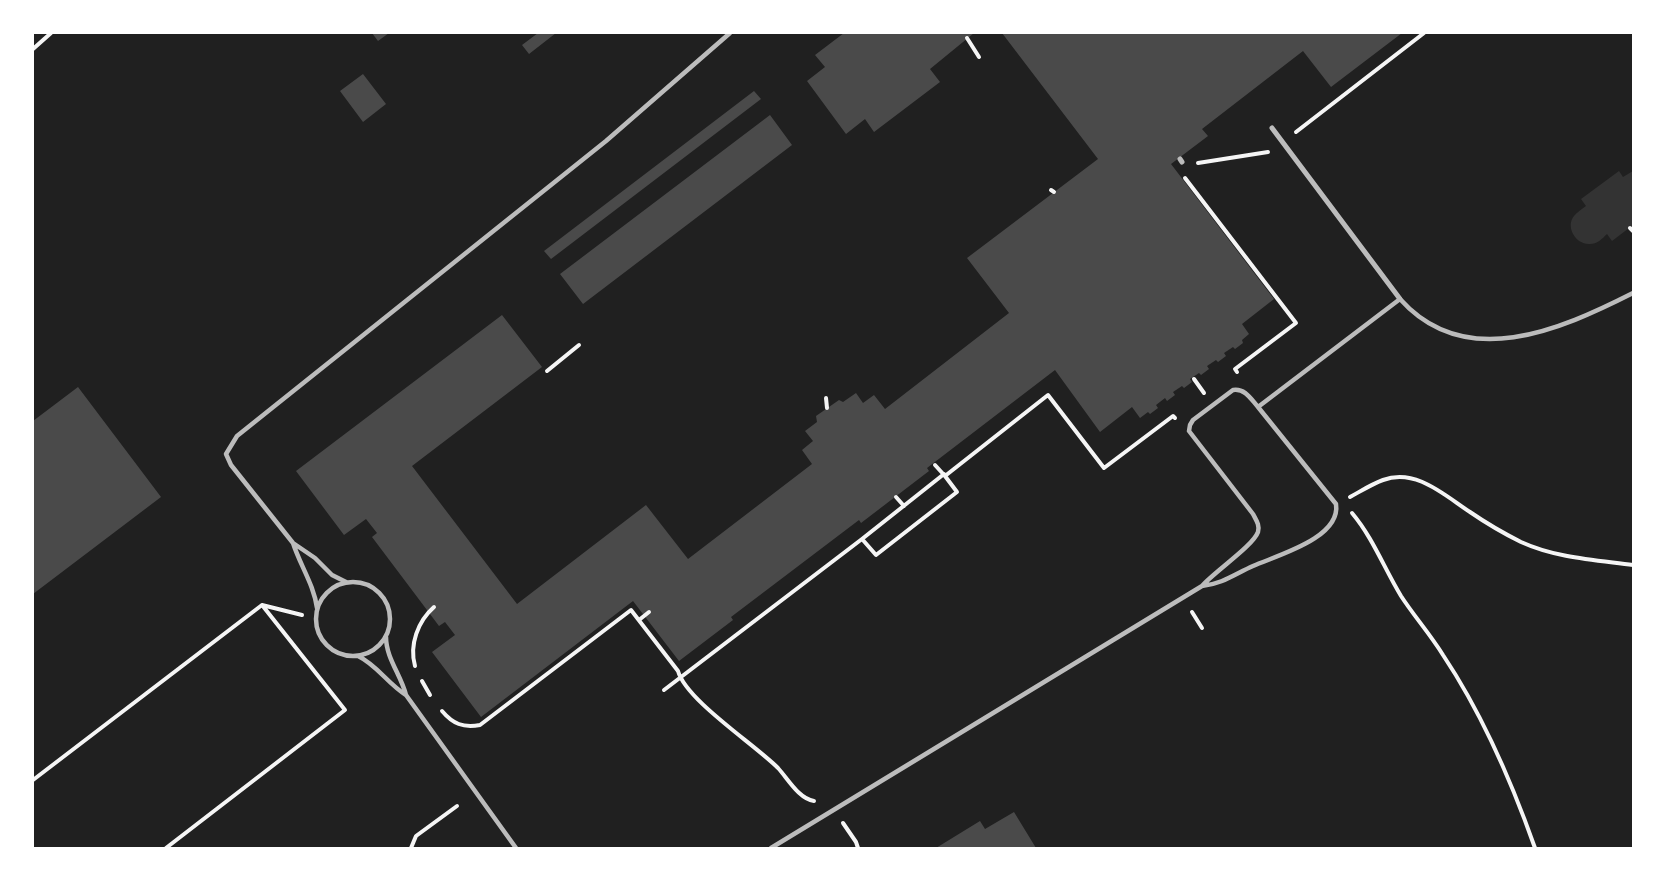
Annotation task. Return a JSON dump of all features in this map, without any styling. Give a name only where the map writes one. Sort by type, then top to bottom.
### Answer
[{"type":"street","points":[[1272,128],[1400,299]]},
{"type":"lane","points":[[406,695],[402,680],[386,647],[391,618],[384,598],[367,584],[346,582],[332,575],[315,558],[293,543],[231,465],[226,454],[237,436],[606,141],[730,33]]},
{"type":"lane","points":[[1258,407],[1400,299],[1428,324],[1444,332],[1463,338],[1487,339],[1533,333],[1559,326],[1586,316],[1633,292]]},
{"type":"lane","points":[[771,848],[1202,586],[1252,540],[1257,532],[1258,524],[1253,514],[1189,431],[1190,425],[1233,390],[1239,389],[1258,407],[1336,504],[1336,519],[1302,546],[1218,584],[1202,586]]},
{"type":"lane","points":[[293,543],[314,592],[316,618],[321,638],[337,652],[357,656],[375,666],[394,687],[406,695],[516,848]]},
{"type":"lane","points":[[317,608],[328,591],[346,582]]},
{"type":"lane","points":[[357,656],[374,650],[386,638]]},
{"type":"path","points":[[34,47],[51,33]]},
{"type":"path","points":[[1340,98],[1424,33]]},
{"type":"path","points":[[968,38],[979,57]]},
{"type":"path","points":[[1183,176],[1296,323],[1235,369],[1240,375]]},
{"type":"path","points":[[547,371],[579,345]]},
{"type":"path","points":[[1194,379],[1208,398]]},
{"type":"path","points":[[664,690],[1048,395],[1104,468],[1173,416],[1178,422]]},
{"type":"path","points":[[826,398],[827,408]]},
{"type":"path","points":[[862,538],[876,555],[957,492],[935,465]]},
{"type":"path","points":[[1336,504],[1384,480],[1399,477],[1416,479],[1439,490],[1489,525],[1522,542],[1554,554],[1633,565]]},
{"type":"path","points":[[896,497],[904,506]]},
{"type":"path","points":[[1336,504],[1352,513],[1366,530],[1401,596],[1443,655],[1468,696],[1500,758],[1534,848]]},
{"type":"path","points":[[262,605],[316,618]]},
{"type":"path","points":[[33,780],[262,605]]},
{"type":"path","points":[[166,848],[345,710],[262,605]]},
{"type":"path","points":[[433,699],[418,675],[413,658],[416,635],[421,622],[434,607]]},
{"type":"path","points":[[438,708],[449,720],[459,725],[470,727],[480,725],[631,610],[678,671],[680,678],[723,722],[773,763],[805,799],[822,803],[833,811],[858,848]]},
{"type":"path","points":[[639,620],[649,612]]},
{"type":"path","points":[[411,848],[417,836],[457,806]]},
{"type":"shaded area","points":[[33,33],[1633,33],[1633,848],[33,848]]},
{"type":"shaded area","points":[[1619,171],[1623,177],[1633,171],[1633,225],[1612,241],[1607,234],[1595,243],[1580,242],[1573,234],[1571,225],[1574,216],[1586,206],[1581,199]]},
{"type":"building","points":[[372,33],[389,33],[378,41]]},
{"type":"building","points":[[538,33],[556,33],[529,54],[522,45]]},
{"type":"building","points":[[844,33],[974,33],[930,69],[940,82],[874,132],[865,119],[846,134],[807,81],[825,67],[815,55]]},
{"type":"building","points":[[1002,33],[1402,33],[1331,87],[1303,51],[1202,129],[1208,136],[1171,164],[1274,299],[1242,324],[1249,334],[1242,340],[1243,343],[1224,353],[1226,356],[1207,366],[1209,369],[1190,379],[1192,382],[1173,392],[1175,395],[1167,401],[1165,398],[1150,414],[1148,412],[1140,418],[1132,407],[1100,432],[1055,370],[927,468],[929,471],[861,523],[859,520],[731,617],[733,620],[679,661],[633,601],[481,717],[432,652],[455,635],[445,622],[439,626],[372,537],[377,533],[366,519],[344,535],[296,471],[502,315],[542,367],[412,466],[517,604],[646,505],[688,559],[812,464],[802,450],[813,441],[805,431],[817,422],[816,416],[839,400],[843,402],[856,393],[863,403],[874,395],[885,409],[1009,313],[967,258],[1098,159]]},
{"type":"building","points":[[363,74],[386,104],[363,122],[340,91]]},
{"type":"building","points":[[754,91],[761,99],[551,259],[544,251]]},
{"type":"building","points":[[770,115],[792,145],[583,304],[560,274]]},
{"type":"building","points":[[78,387],[161,497],[33,594],[33,421]]},
{"type":"building","points":[[1014,812],[1036,848],[936,848],[980,821],[985,829]]}]
